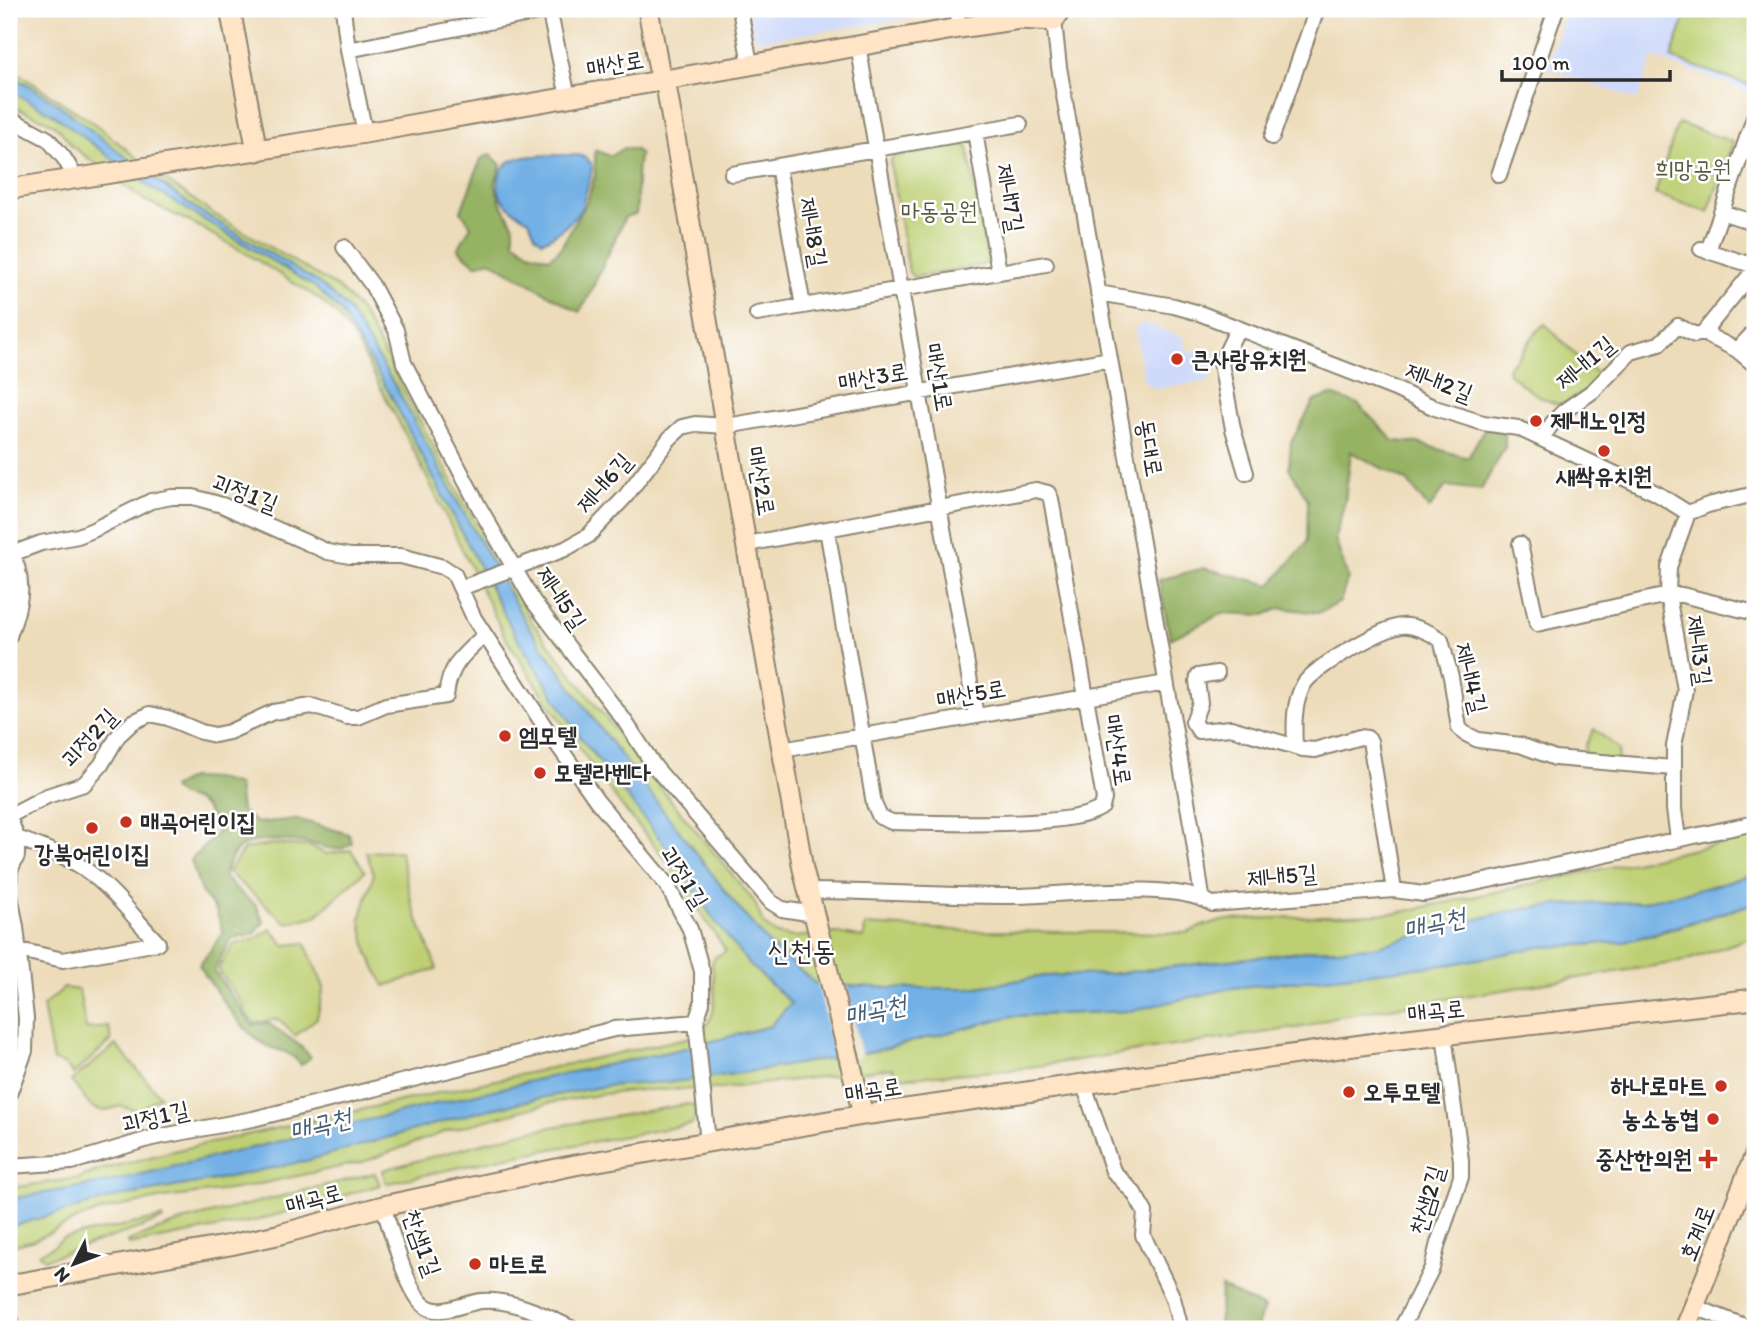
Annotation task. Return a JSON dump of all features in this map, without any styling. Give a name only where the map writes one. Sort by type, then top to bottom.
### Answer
[{"type":"street","points":[[230,9],[257,151]]},
{"type":"street","points":[[342,9],[365,133]]},
{"type":"street","name":"매산2로","points":[[648,9],[727,426],[808,891],[863,1115]]},
{"type":"street","points":[[740,9],[750,64]]},
{"type":"street","points":[[1272,137],[1317,9]]},
{"type":"street","points":[[1499,175],[1556,9]]},
{"type":"street","points":[[348,50],[549,10],[568,97]]},
{"type":"street","name":"매산로","points":[[76,178],[365,133],[858,45],[957,19],[1020,19],[1058,15]]},
{"type":"street","name":"동대로","points":[[1058,15],[1059,67],[1202,898]]},
{"type":"street","name":"매산1로","points":[[858,45],[976,716]]},
{"type":"street","points":[[1755,115],[1750,149],[1704,250],[1755,267],[1703,333],[1737,350],[1755,365]]},
{"type":"street","points":[[9,118],[48,139],[76,178],[9,189]]},
{"type":"street","name":"제내7길","points":[[877,150],[1020,124]]},
{"type":"street","name":"제내7길","points":[[975,132],[999,272]]},
{"type":"street","name":"제내8길","points":[[732,174],[877,150]]},
{"type":"street","name":"제내8길","points":[[778,166],[803,306]]},
{"type":"street","points":[[1721,212],[1755,223]]},
{"type":"street","name":"제내5길","points":[[344,247],[372,285],[396,330],[404,363],[510,569],[624,720],[655,767],[729,856],[771,902],[782,909],[815,920]]},
{"type":"street","name":"제내7길","points":[[901,288],[1046,264]]},
{"type":"street","name":"제내8길","points":[[757,314],[901,288]]},
{"type":"street","name":"제내2길","points":[[1098,293],[1174,306],[1395,389],[1435,408],[1483,423],[1518,428],[1656,493],[1688,513]]},
{"type":"street","name":"제내1길","points":[[1542,438],[1559,416],[1593,391],[1632,352],[1659,344],[1678,326],[1695,335],[1703,333]]},
{"type":"street","points":[[1238,328],[1222,363],[1233,429],[1246,473]]},
{"type":"street","points":[[1737,350],[1755,331]]},
{"type":"street","name":"매산3로","points":[[727,426],[1110,359]]},
{"type":"street","name":"제내6길","points":[[467,586],[565,550],[588,536],[625,497],[670,438],[682,428],[695,424],[727,426]]},
{"type":"street","name":"매산4로","points":[[747,544],[827,529],[939,508],[1036,490],[1048,493],[1104,799],[1102,807],[1087,816],[1001,823],[886,821],[876,812],[827,529]]},
{"type":"street","points":[[1688,513],[1708,505],[1755,494]]},
{"type":"street","name":"괴정1길","points":[[9,1166],[72,1162],[152,1138],[253,1119],[614,1029],[697,1029],[702,1003],[702,971],[690,929],[667,885],[597,801],[547,730],[474,618],[467,586],[454,574],[443,567],[401,556],[350,556],[328,552],[222,505],[192,497],[151,501],[78,536],[10,551]]},
{"type":"street","name":"제내3길","points":[[1678,839],[1674,809],[1674,746],[1685,691],[1668,595],[1669,567],[1688,513]]},
{"type":"street","points":[[1520,544],[1537,624],[1668,595],[1682,595],[1755,613]]},
{"type":"street","points":[[9,636],[22,596],[20,575],[10,551]]},
{"type":"street","name":"제내4길","points":[[1295,747],[1298,695],[1306,681],[1347,652],[1404,625],[1426,631],[1441,640],[1451,677],[1459,728],[1464,733],[1478,740],[1520,745],[1555,758],[1673,768]]},
{"type":"street","name":"괴정2길","points":[[9,817],[47,796],[85,784],[101,765],[118,736],[133,722],[150,714],[215,735],[229,732],[273,712],[312,706],[347,717],[358,717],[386,705],[446,696],[448,679],[462,655],[485,635]]},
{"type":"street","points":[[1217,673],[1198,676],[1200,703],[1194,717],[1195,728],[1199,731],[1231,727],[1295,747],[1315,750],[1360,737],[1370,741],[1394,890]]},
{"type":"street","name":"매산5로","points":[[782,750],[1166,683]]},
{"type":"street","points":[[9,817],[17,838],[17,856],[10,870],[9,890],[26,1018],[25,1051],[9,1094]]},
{"type":"street","name":"제내5길","points":[[808,891],[1012,896],[1160,890],[1202,898],[1212,904],[1394,890],[1424,894],[1755,823]]},
{"type":"street","points":[[17,838],[53,852],[87,870],[158,943],[63,960],[19,950]]},
{"type":"street","name":"매곡로","points":[[9,1285],[277,1235],[383,1206],[563,1167],[863,1115],[1233,1062],[1750,999]]},
{"type":"street","points":[[697,1029],[708,1143]]},
{"type":"street","name":"찬샘2길","points":[[1401,1329],[1432,1268],[1461,1177],[1444,1035]]},
{"type":"street","points":[[1084,1085],[1113,1171],[1134,1193],[1145,1212],[1143,1235],[1173,1298],[1181,1329]]},
{"type":"street","name":"호계로","points":[[1685,1329],[1749,1188],[1755,1155]]},
{"type":"street","name":"찬샘1길","points":[[383,1206],[409,1281],[425,1306],[437,1311],[480,1301],[496,1301],[573,1329]]},
{"type":"street","points":[[1695,1307],[1752,1329]]},
{"type":"street","points":[[9,1322],[10,1329]]},
{"type":"shaded area","points":[[748,9],[945,9],[941,14],[760,40],[752,34]]},
{"type":"shaded area","points":[[1567,9],[1755,9],[1753,93],[1653,57],[1637,100],[1547,68]]},
{"type":"shaded area","name":"큰사랑유치원","points":[[1144,323],[1183,337],[1186,351],[1212,351],[1216,367],[1208,381],[1155,389],[1144,382],[1135,328]]},
{"type":"green space","points":[[1688,9],[1755,9],[1755,65],[1748,85],[1671,58]]},
{"type":"green space","points":[[9,70],[95,124],[161,177],[214,214],[339,288],[360,310],[532,622],[645,769],[754,901],[764,925],[777,934],[794,937],[837,933],[864,938],[865,925],[972,931],[1187,933],[1227,920],[1397,913],[1755,836],[1755,874],[1642,902],[1558,905],[1510,911],[1375,947],[1316,950],[1110,974],[1045,976],[971,988],[816,984],[769,944],[736,905],[600,728],[528,626],[397,389],[348,309],[319,283],[198,210],[27,84],[9,77]]},
{"type":"green space","points":[[9,90],[54,115],[150,187],[315,287],[341,312],[390,394],[514,633],[581,738],[671,853],[714,920],[749,964],[791,1003],[770,1026],[682,1049],[535,1080],[109,1182],[9,1199],[9,1188],[79,1178],[173,1151],[691,1037],[701,1031],[712,1014],[715,995],[712,962],[726,951],[664,857],[619,803],[506,639],[414,451],[356,341],[337,315],[318,298],[247,254],[144,200],[72,146],[50,122],[9,105]]},
{"type":"green space","name":"희망공원","points":[[1678,123],[1733,142],[1708,212],[1655,194]]},
{"type":"green space","name":"마동공원","points":[[964,144],[968,148],[988,261],[983,265],[914,277],[909,273],[890,162],[894,156]]},
{"type":"green space","points":[[624,148],[636,150],[640,154],[636,214],[625,217],[579,312],[489,260],[476,265],[458,249],[471,226],[461,211],[481,159],[490,154],[501,165],[495,184],[500,201],[514,226],[514,241],[529,252],[549,258],[560,249],[587,201],[595,175],[595,150],[610,156]]},
{"type":"green space","points":[[1545,324],[1588,367],[1603,377],[1561,404],[1548,401],[1534,393],[1509,373],[1508,368]]},
{"type":"green space","points":[[1331,395],[1358,404],[1394,441],[1418,443],[1468,458],[1485,427],[1505,432],[1505,447],[1481,490],[1446,486],[1429,509],[1407,481],[1351,452],[1345,501],[1335,538],[1348,578],[1340,602],[1318,613],[1281,608],[1264,615],[1223,613],[1170,639],[1159,580],[1204,568],[1271,585],[1307,542],[1308,500],[1289,468],[1291,442],[1314,401]]},
{"type":"green space","points":[[1594,729],[1619,749],[1618,761],[1584,757],[1585,746]]},
{"type":"green space","points":[[190,778],[216,779],[238,785],[241,811],[257,823],[297,819],[349,834],[352,843],[337,849],[287,841],[259,841],[244,845],[234,854],[224,877],[256,905],[264,922],[254,933],[231,939],[214,970],[252,1025],[268,1023],[298,1044],[311,1057],[301,1065],[285,1052],[264,1045],[250,1033],[226,1006],[199,966],[223,933],[216,910],[201,892],[191,860],[217,833],[214,824],[200,804],[181,796],[172,788]]},
{"type":"green space","points":[[275,844],[309,846],[327,854],[351,850],[365,871],[316,916],[286,923],[228,872],[244,849]]},
{"type":"green space","points":[[400,851],[412,904],[437,969],[385,986],[368,954],[360,919],[374,874],[366,852]]},
{"type":"green space","points":[[1755,903],[1755,936],[1685,961],[1333,1017],[1309,1026],[1009,1070],[896,1078],[893,1068],[720,1089],[642,1090],[550,1103],[447,1131],[363,1162],[236,1189],[113,1208],[83,1217],[34,1240],[9,1247],[9,1227],[116,1197],[214,1180],[545,1097],[606,1086],[742,1073],[876,1051],[1012,1016],[1129,1011],[1232,988],[1452,964],[1539,947],[1591,945],[1650,936]]},
{"type":"green space","points":[[271,929],[284,945],[305,943],[324,987],[317,1018],[295,1036],[279,1019],[254,1023],[218,969],[234,944],[254,939]]},
{"type":"green space","points":[[64,988],[79,990],[86,1029],[109,1027],[111,1041],[73,1074],[64,1064],[53,1061],[43,1006]]},
{"type":"green space","points":[[116,1045],[160,1096],[138,1111],[121,1106],[103,1111],[91,1107],[71,1081]]},
{"type":"green space","points":[[695,1105],[695,1119],[692,1124],[507,1157],[388,1183],[385,1181],[383,1170],[523,1132]]},
{"type":"green space","points":[[375,1173],[380,1185],[258,1220],[129,1245],[128,1241],[186,1220]]},
{"type":"green space","points":[[162,1218],[163,1220],[59,1255],[45,1259],[39,1254],[63,1238]]},
{"type":"green space","points":[[1221,1287],[1264,1308],[1256,1329],[1219,1329]]},
{"type":"water","name":"매곡천","points":[[9,77],[27,84],[58,104],[158,182],[198,210],[319,283],[348,309],[397,389],[528,626],[600,728],[736,905],[769,944],[816,984],[971,988],[1045,976],[1110,974],[1316,950],[1375,947],[1510,911],[1558,905],[1642,902],[1755,874],[1755,903],[1625,942],[1539,947],[1452,964],[1232,988],[1130,1011],[1012,1016],[876,1051],[742,1073],[683,1081],[606,1086],[545,1097],[477,1112],[306,1161],[116,1197],[9,1227],[9,1199],[109,1182],[535,1080],[682,1049],[770,1026],[791,1003],[749,964],[714,920],[671,853],[581,738],[514,633],[390,394],[341,312],[315,287],[150,187],[54,115],[9,90]]},
{"type":"water","points":[[578,155],[589,160],[592,168],[581,207],[563,228],[542,241],[535,235],[529,220],[510,208],[501,197],[498,183],[501,172],[506,164],[518,158]]},
{"type":"pier","points":[[817,980],[846,983],[862,1057],[835,1061]]},
{"type":"place","name":"큰사랑유치원","points":[[1177,359]]},
{"type":"place","name":"제내노인정","points":[[1536,421]]},
{"type":"place","name":"새싹유치원","points":[[1604,451]]},
{"type":"place","name":"엠모텔","points":[[505,736]]},
{"type":"place","name":"모텔라벤다","points":[[540,773]]},
{"type":"place","name":"매곡어린이집","points":[[126,822]]},
{"type":"place","name":"강북어린이집","points":[[92,828]]},
{"type":"place","name":"하나로마트","points":[[1721,1086]]},
{"type":"place","name":"오투모텔","points":[[1349,1092]]},
{"type":"place","name":"농소농협","points":[[1713,1119]]},
{"type":"place","name":"중산한의원","points":[[1708,1159]]},
{"type":"place","name":"마트로","points":[[475,1264]]},
{"type":"district","name":"신천동","points":[[801,950]]}]
